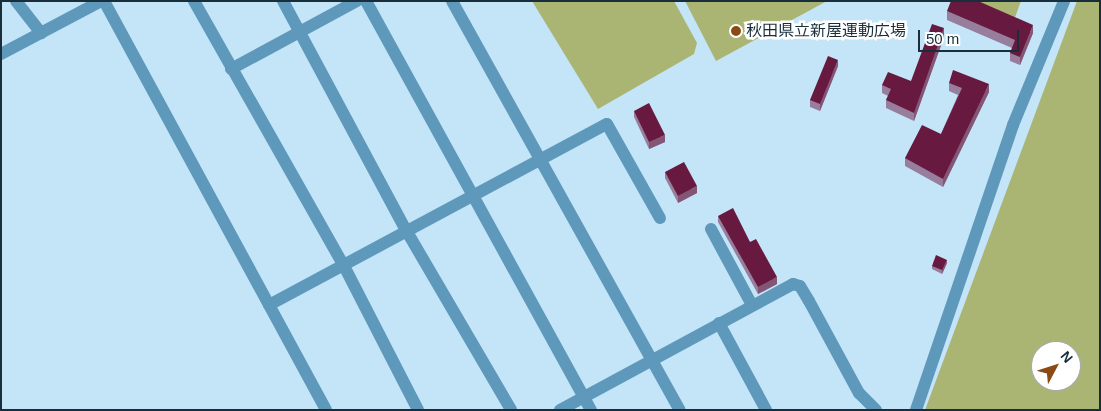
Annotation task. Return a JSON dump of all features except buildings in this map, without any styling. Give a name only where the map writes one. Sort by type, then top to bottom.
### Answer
[{"type":"street","points":[[16,1],[41,33]]},
{"type":"street","points":[[1,54],[103,1],[326,410]]},
{"type":"street","points":[[194,1],[230,69],[343,264],[418,410]]},
{"type":"street","points":[[283,1],[406,230],[511,410]]},
{"type":"street","points":[[230,69],[357,1]]},
{"type":"street","points":[[366,1],[471,196],[591,410]]},
{"type":"street","points":[[452,1],[680,410]]},
{"type":"street","points":[[916,410],[1013,125],[1064,1]]},
{"type":"street","points":[[269,304],[607,124],[660,218]]},
{"type":"street","points":[[711,230],[752,305]]},
{"type":"street","points":[[560,410],[788,286],[800,286],[859,393],[876,410]]},
{"type":"street","points":[[719,323],[766,410]]},
{"type":"green space","points":[[532,1],[674,1],[697,43],[694,54],[598,109]]},
{"type":"green space","name":"秋田県立新屋運動広場","points":[[685,1],[827,1],[716,61]]},
{"type":"green space","points":[[967,1],[1021,1],[1014,20]]},
{"type":"green space","points":[[1077,1],[1100,1],[1100,410],[925,410]]},
{"type":"place","name":"秋田県立新屋運動広場","points":[[736,31]]}]
